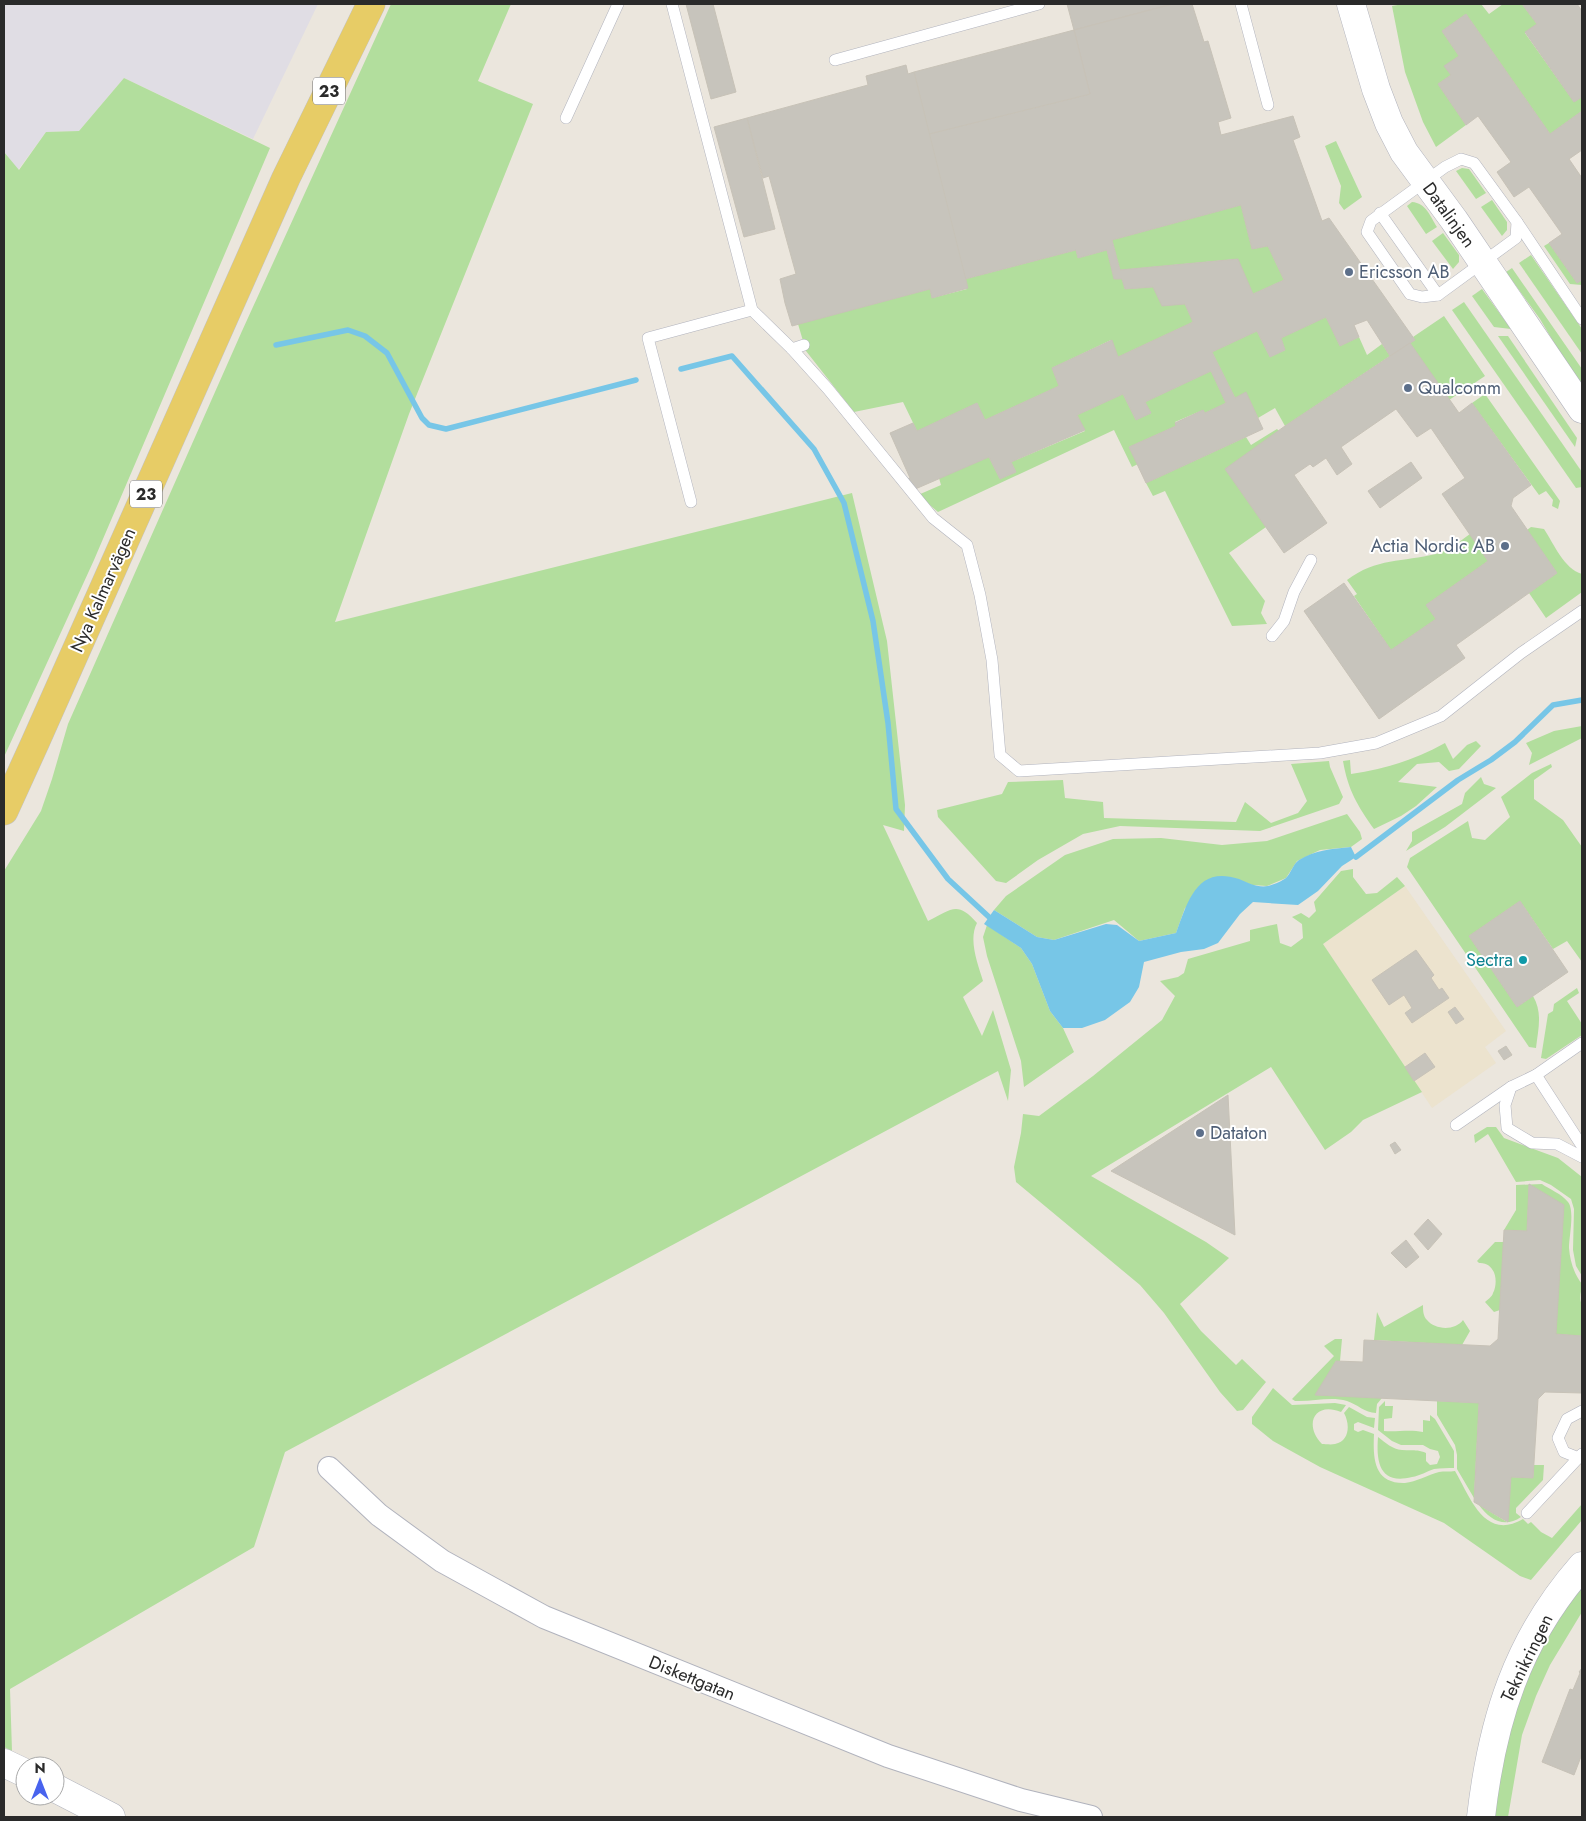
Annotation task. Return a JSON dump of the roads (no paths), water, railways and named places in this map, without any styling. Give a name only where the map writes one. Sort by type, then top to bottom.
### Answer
[{"type":"main road","name":"Nya Kalmarvägen","points":[[286,178],[349,4]]},
{"type":"main road","name":"Nya Kalmarvägen","points":[[4,810],[36,743],[286,178],[371,4]]},
{"type":"street","name":"Datalinjen","points":[[1351,4],[1376,89],[1389,123],[1404,152],[1424,182],[1454,220],[1582,410]]},
{"type":"street","name":"Diskettgatan","points":[[329,1468],[379,1516],[442,1561],[544,1616],[888,1756],[1021,1800],[1091,1817]]},
{"type":"street","name":"Teknikringen","points":[[1481,1817],[1492,1743],[1503,1704],[1535,1634],[1553,1604],[1582,1566]]},
{"type":"street","points":[[65,1793],[109,1815]]},
{"type":"lane","points":[[566,118],[618,4]]},
{"type":"lane","points":[[672,4],[752,310],[828,388],[933,518],[967,545],[980,595],[992,660],[1000,754],[1019,771],[1334,752],[1376,743],[1441,716],[1521,653],[1582,611]]},
{"type":"lane","points":[[835,60],[1017,7],[1039,4]]},
{"type":"lane","points":[[1241,4],[1268,106]]},
{"type":"lane","points":[[1517,222],[1516,238],[1438,296],[1422,297],[1410,294],[1368,232],[1371,221],[1424,182],[1461,159],[1474,163],[1517,222],[1582,319]]},
{"type":"lane","points":[[1380,213],[1438,296]]},
{"type":"lane","points":[[691,502],[648,338],[752,310]]},
{"type":"lane","points":[[792,349],[804,345]]},
{"type":"lane","points":[[1272,636],[1284,621],[1294,592],[1311,560]]},
{"type":"lane","points":[[1456,1125],[1511,1086],[1536,1076],[1582,1043]]},
{"type":"lane","points":[[1536,1076],[1582,1146]]},
{"type":"lane","points":[[1511,1086],[1505,1105],[1507,1128],[1532,1143],[1557,1144],[1582,1157]]},
{"type":"lane","points":[[1527,1513],[1580,1456],[1564,1452],[1558,1438],[1567,1419],[1582,1411]]},
{"type":"water","points":[[1351,847],[1356,857],[1342,866],[1318,891],[1298,905],[1253,902],[1240,914],[1218,943],[1204,949],[1181,952],[1144,962],[1139,987],[1130,1002],[1105,1020],[1082,1028],[1063,1028],[1050,1011],[1032,964],[1021,948],[984,924],[994,910],[1037,937],[1054,940],[1106,924],[1117,925],[1139,941],[1176,933],[1190,898],[1204,881],[1213,877],[1225,876],[1257,886],[1268,886],[1286,878],[1297,862],[1311,854]]},
{"type":"waterway","points":[[276,345],[348,330],[365,336],[387,353],[422,418],[429,425],[446,429],[636,380]]},
{"type":"waterway","points":[[681,369],[732,356],[814,449],[844,503],[873,621],[888,723],[896,809],[948,879],[989,917]]},
{"type":"waterway","points":[[1356,857],[1458,780],[1491,760],[1515,742],[1553,705],[1582,700]]},
{"type":"place","name":"Ericsson AB","points":[[1349,272]]},
{"type":"place","name":"Qualcomm","points":[[1408,388]]},
{"type":"place","name":"Actia Nordic AB","points":[[1505,546]]},
{"type":"place","name":"Sectra","points":[[1523,960]]},
{"type":"place","name":"Dataton","points":[[1200,1133]]}]
